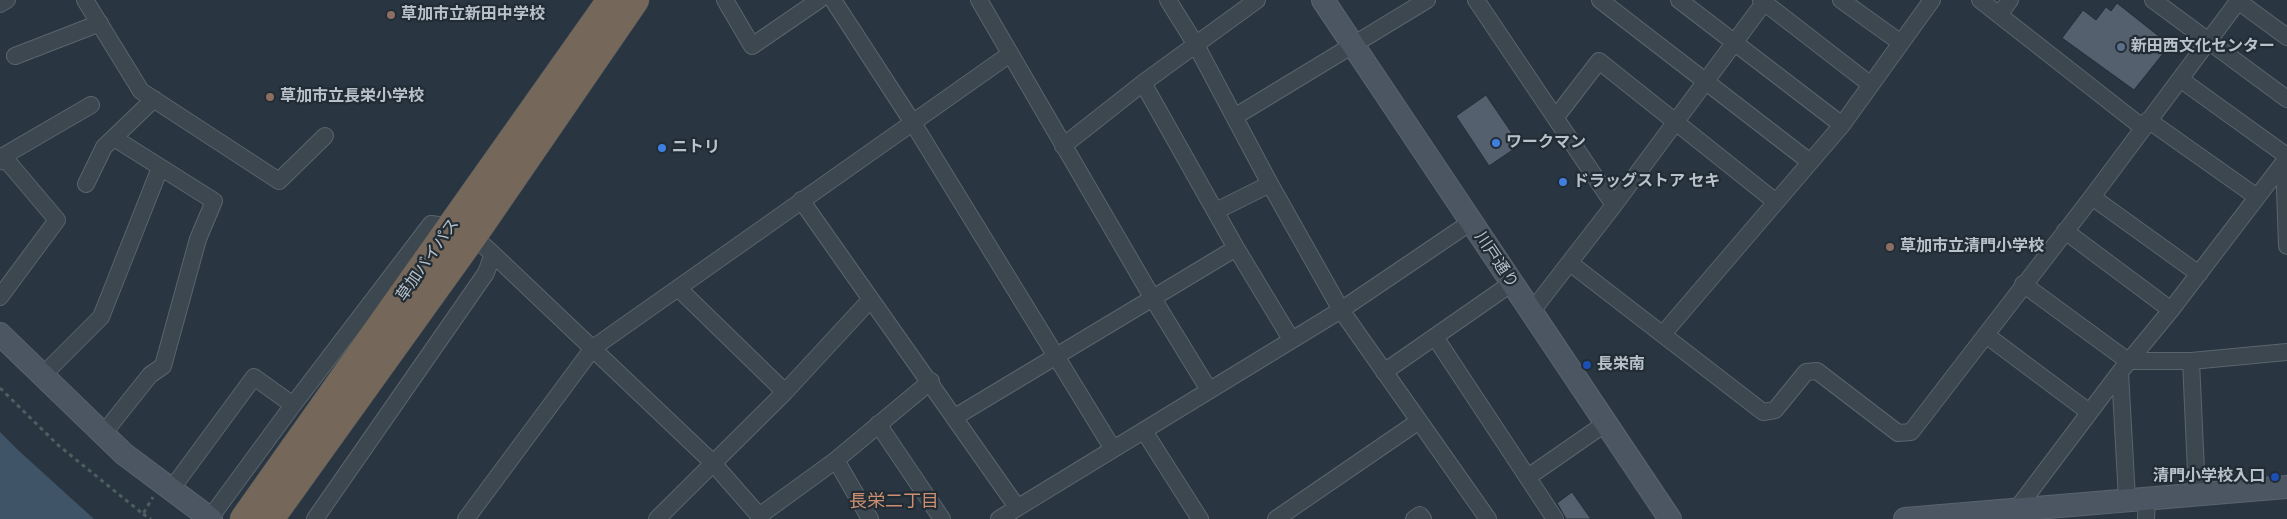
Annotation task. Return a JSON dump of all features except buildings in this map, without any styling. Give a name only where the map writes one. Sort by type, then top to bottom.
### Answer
[{"type":"highway","name":"草加バイパス","points":[[244,519],[473,239],[611,0]]},
{"type":"highway","name":"草加バイパス","points":[[270,519],[473,239],[635,0]]},
{"type":"street","points":[[0,4],[7,0]]},
{"type":"street","points":[[85,0],[141,91],[279,181],[325,136]]},
{"type":"street","points":[[725,0],[752,46],[819,0]]},
{"type":"street","points":[[832,0],[912,123],[1113,449]]},
{"type":"street","points":[[979,0],[1152,297],[1209,390]]},
{"type":"street","points":[[1168,0],[1236,116],[1270,184],[1342,310],[1488,519]]},
{"type":"street","points":[[1063,146],[1143,83],[1257,0]]},
{"type":"street","points":[[1236,116],[1427,0]]},
{"type":"street","points":[[1476,0],[1614,206]]},
{"type":"street","points":[[1600,0],[1810,162]]},
{"type":"street","points":[[1679,0],[1842,124]]},
{"type":"street","points":[[1841,0],[1901,43]]},
{"type":"street","points":[[1663,334],[1842,124],[1932,0]]},
{"type":"street","points":[[1980,0],[2145,123],[2257,197]]},
{"type":"street","points":[[1999,15],[2010,0]]},
{"type":"street","points":[[2153,0],[2287,99]]},
{"type":"street","points":[[1570,263],[1763,412],[1776,410],[1806,372],[1817,371],[1898,433],[1911,432],[2023,284],[2092,197],[2238,0],[2287,37]]},
{"type":"street","points":[[1532,311],[1614,206],[1764,1],[1871,85]]},
{"type":"street","name":"川戸通り","points":[[1330,3],[1352,44],[1670,519]]},
{"type":"street","points":[[15,56],[100,24]]},
{"type":"street","points":[[466,519],[593,348],[1010,54]]},
{"type":"street","points":[[1556,117],[1599,61],[1776,202]]},
{"type":"street","points":[[2180,79],[2286,158]]},
{"type":"street","points":[[1143,83],[1236,248],[1291,339]]},
{"type":"street","points":[[86,184],[104,147],[154,99]]},
{"type":"street","points":[[0,160],[91,105]]},
{"type":"street","points":[[103,434],[150,376],[163,366],[198,239],[214,201],[114,138]]},
{"type":"street","points":[[2026,512],[2089,412],[2172,310],[2286,158]]},
{"type":"street","points":[[2286,158],[2287,246]]},
{"type":"street","points":[[0,160],[8,162],[58,220],[0,297]]},
{"type":"street","points":[[42,376],[101,317],[160,168]]},
{"type":"street","points":[[1216,211],[1270,184]]},
{"type":"street","points":[[2092,197],[2199,274]]},
{"type":"street","points":[[801,200],[931,381],[1017,507]]},
{"type":"street","points":[[1000,519],[1291,339],[1342,310],[1471,222]]},
{"type":"street","points":[[0,334],[124,454],[211,519],[293,405],[430,224],[473,239],[593,348],[712,462],[761,517],[836,460],[931,381]]},
{"type":"street","points":[[2065,231],[2172,310]]},
{"type":"street","points":[[315,519],[486,273],[473,239]]},
{"type":"street","points":[[955,417],[1236,248]]},
{"type":"street","points":[[1384,372],[1512,283]]},
{"type":"street","points":[[2023,284],[2124,367],[2140,505]]},
{"type":"street","points":[[678,288],[785,392]]},
{"type":"street","points":[[657,519],[712,462],[785,392],[871,299]]},
{"type":"street","points":[[1986,335],[2089,412]]},
{"type":"street","points":[[1435,337],[1556,519]]},
{"type":"street","points":[[2124,367],[2287,352]]},
{"type":"street","points":[[2191,361],[2197,494]]},
{"type":"street","points":[[166,487],[254,377],[293,405]]},
{"type":"street","points":[[1276,519],[1419,421]]},
{"type":"street","points":[[1528,477],[1606,423]]},
{"type":"street","points":[[878,424],[942,519]]},
{"type":"street","points":[[1144,431],[1200,519]]},
{"type":"street","points":[[836,460],[870,519]]},
{"type":"street","points":[[1905,519],[2140,505],[2197,494],[2287,487]]},
{"type":"street","points":[[1414,519],[1420,515],[1423,519]]},
{"type":"path","points":[[0,388],[58,445],[151,519]]},
{"type":"path","points":[[143,514],[166,487]]},
{"type":"water","points":[[0,432],[19,451],[94,519],[0,519]]},
{"type":"place","name":"草加市立新田中学校","points":[[391,15]]},
{"type":"place","name":"新田西文化センター","points":[[2121,47]]},
{"type":"place","name":"草加市立長栄小学校","points":[[270,97]]},
{"type":"place","name":"ワークマン","points":[[1496,143]]},
{"type":"place","name":"ニトリ","points":[[662,148]]},
{"type":"place","name":"ドラッグストア セキ","points":[[1563,182]]},
{"type":"place","name":"草加市立清門小学校","points":[[1890,247]]},
{"type":"place","name":"長栄南","points":[[1587,365]]},
{"type":"place","name":"清門小学校入口","points":[[2275,477]]},
{"type":"district","name":"長栄二丁目","points":[[894,502]]}]
